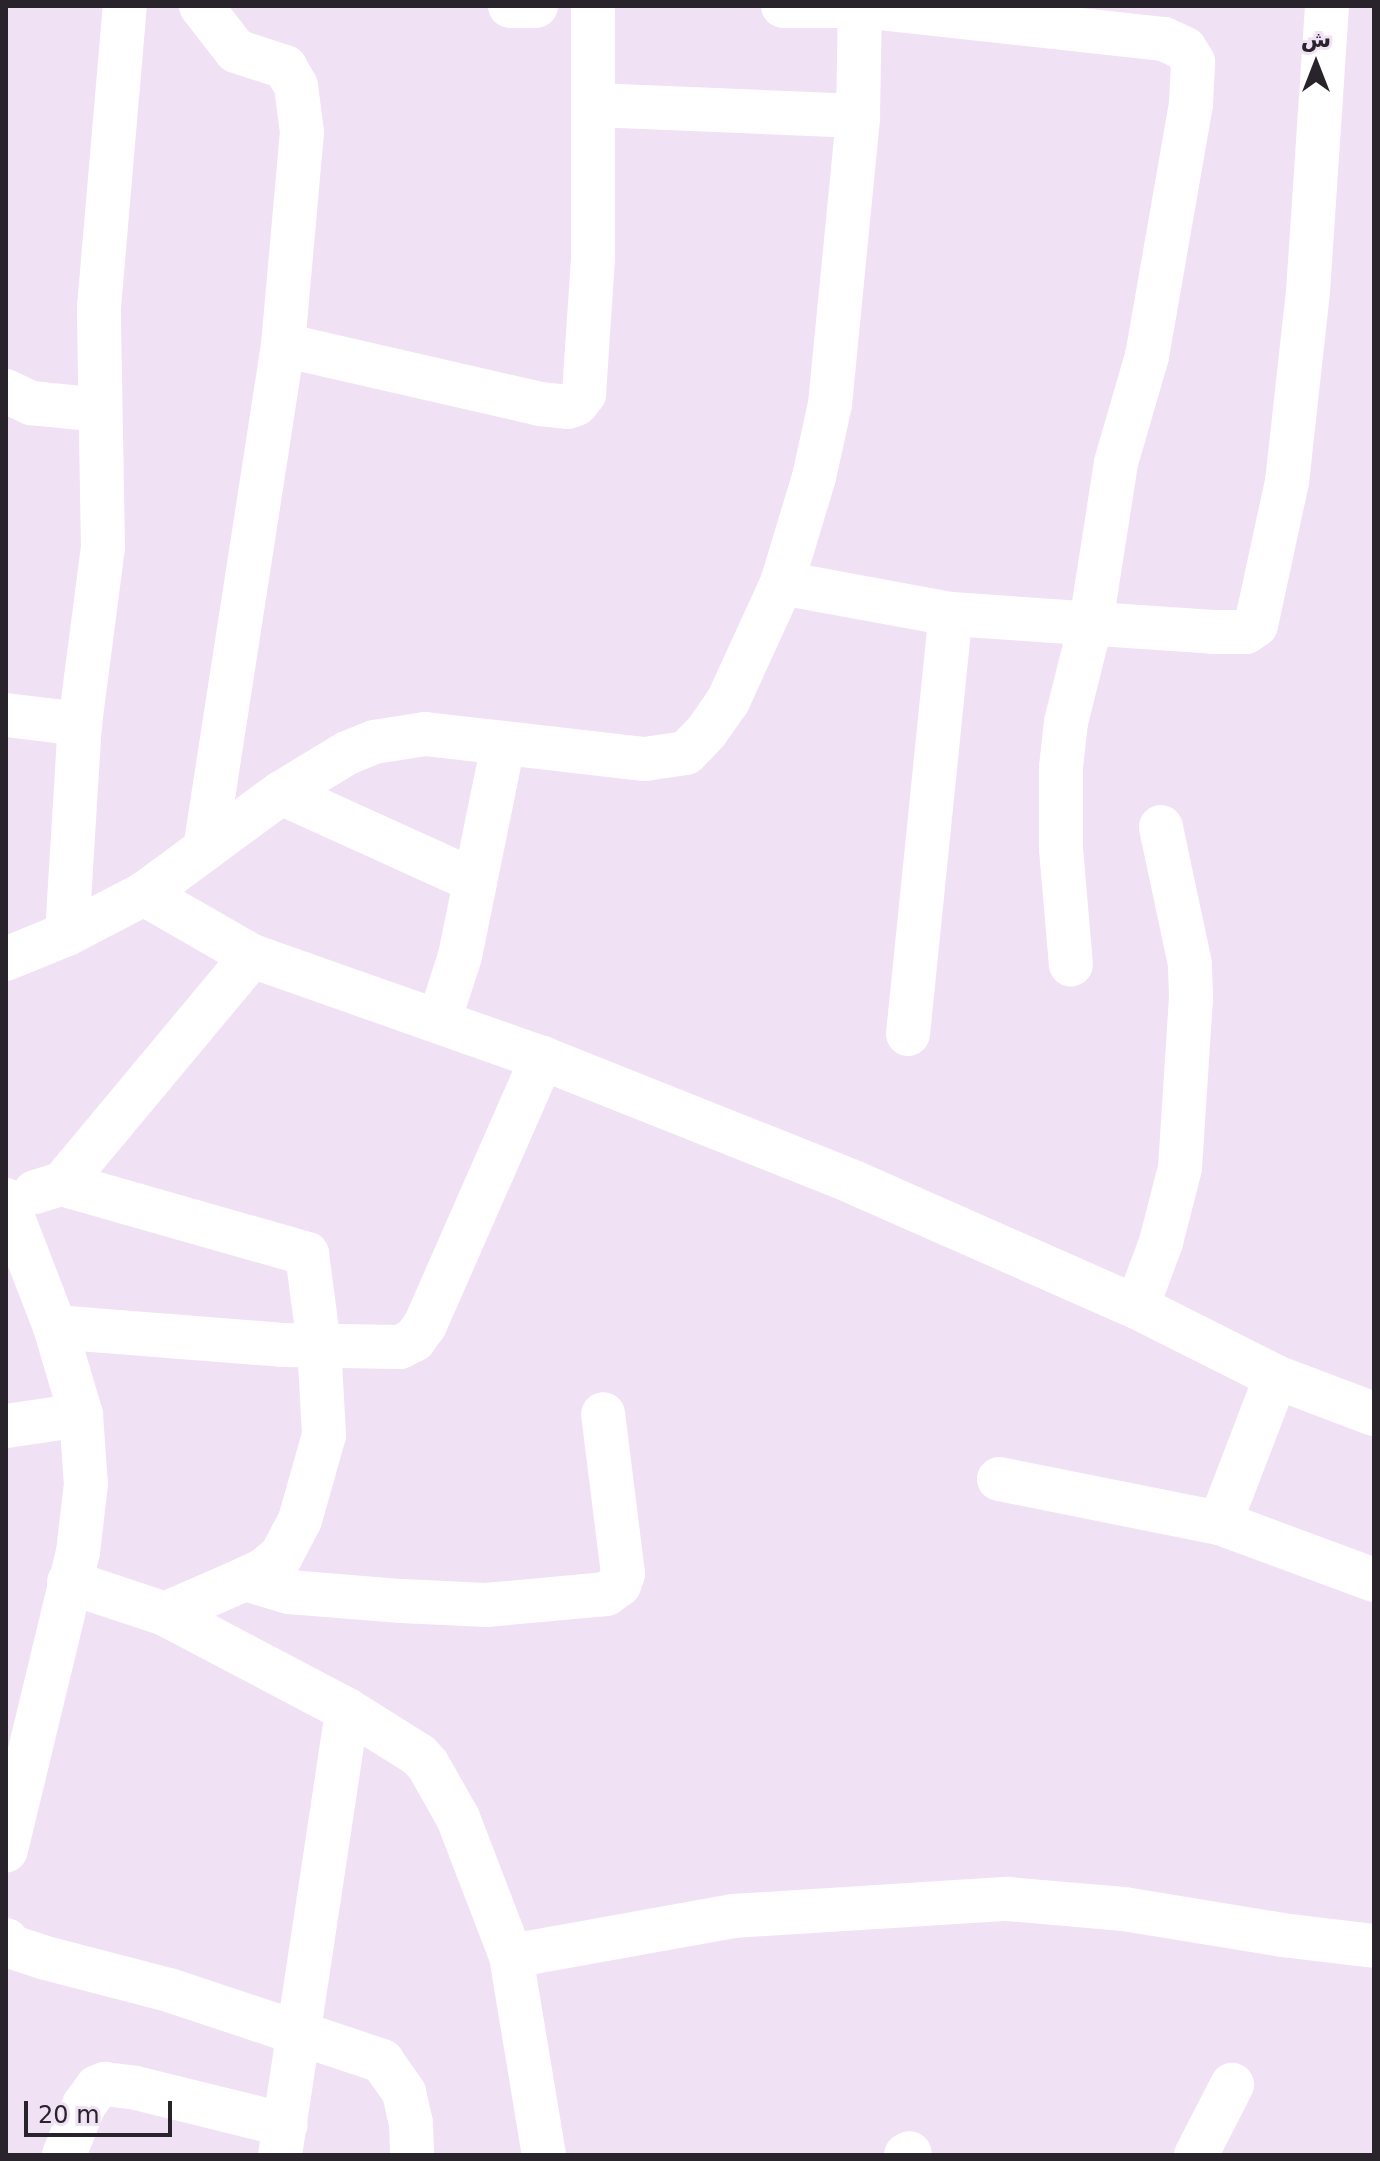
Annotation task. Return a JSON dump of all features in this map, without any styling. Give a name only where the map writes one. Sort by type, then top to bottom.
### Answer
[{"type":"street","points":[[67,934],[80,724],[103,548],[99,307],[125,6]]},
{"type":"street","points":[[201,6],[236,51],[285,67],[296,86],[302,132],[283,345],[205,849]]},
{"type":"street","points":[[510,6],[536,6]]},
{"type":"street","points":[[283,345],[540,404],[567,407],[576,404],[587,387],[589,353],[595,105],[593,6]]},
{"type":"street","points":[[783,6],[860,6],[1164,39],[1185,49],[1193,62],[1191,104],[1147,356],[1116,463],[1091,622],[1066,722],[1061,767],[1061,849],[1071,965]]},
{"type":"street","points":[[6,959],[67,934],[144,894],[281,793],[347,753],[397,736],[425,734],[645,759],[686,753],[728,701],[782,583],[814,477],[830,404],[858,116],[860,6]]},
{"type":"street","points":[[782,583],[951,614],[1246,632],[1259,620],[1287,482],[1307,308],[1327,6]]},
{"type":"street","points":[[595,105],[858,116]]},
{"type":"street","points":[[6,391],[31,403],[100,410]]},
{"type":"street","points":[[908,1034],[951,614]]},
{"type":"street","points":[[6,715],[80,724]]},
{"type":"street","points":[[439,1021],[460,956],[503,744]]},
{"type":"street","points":[[281,793],[475,881]]},
{"type":"street","points":[[1137,1307],[1161,1242],[1180,1168],[1191,996],[1190,964],[1161,827]]},
{"type":"street","points":[[144,894],[252,956],[542,1058],[853,1182],[1137,1307],[1276,1377],[1374,1414]]},
{"type":"street","points":[[62,1184],[252,956]]},
{"type":"street","points":[[55,1327],[236,1343],[400,1347],[418,1337],[542,1058]]},
{"type":"street","points":[[6,1850],[22,1714],[78,1552],[86,1484],[81,1415],[55,1327],[6,1200],[62,1184],[307,1254],[319,1345],[324,1435],[300,1520],[281,1556],[264,1570],[165,1614]]},
{"type":"street","points":[[1220,1523],[1276,1377]]},
{"type":"street","points":[[245,1579],[289,1592],[486,1605],[606,1594],[619,1585],[623,1574],[603,1414]]},
{"type":"street","points":[[6,1426],[81,1415]]},
{"type":"street","points":[[999,1479],[1220,1523],[1374,1580]]},
{"type":"street","points":[[69,1582],[165,1614],[347,1710],[419,1755],[428,1765],[458,1818],[511,1956],[544,2155]]},
{"type":"street","points":[[64,2155],[84,2105],[97,2087],[105,2084],[136,2088],[283,2140],[347,1710]]},
{"type":"street","points":[[511,1956],[733,1916],[1007,1899],[1124,1909],[1282,1935],[1374,1946]]},
{"type":"street","points":[[6,1940],[12,1947],[42,1957],[169,1990],[300,2036],[362,2054],[388,2066],[404,2093],[412,2155]]},
{"type":"street","points":[[1196,2155],[1232,2085]]}]
